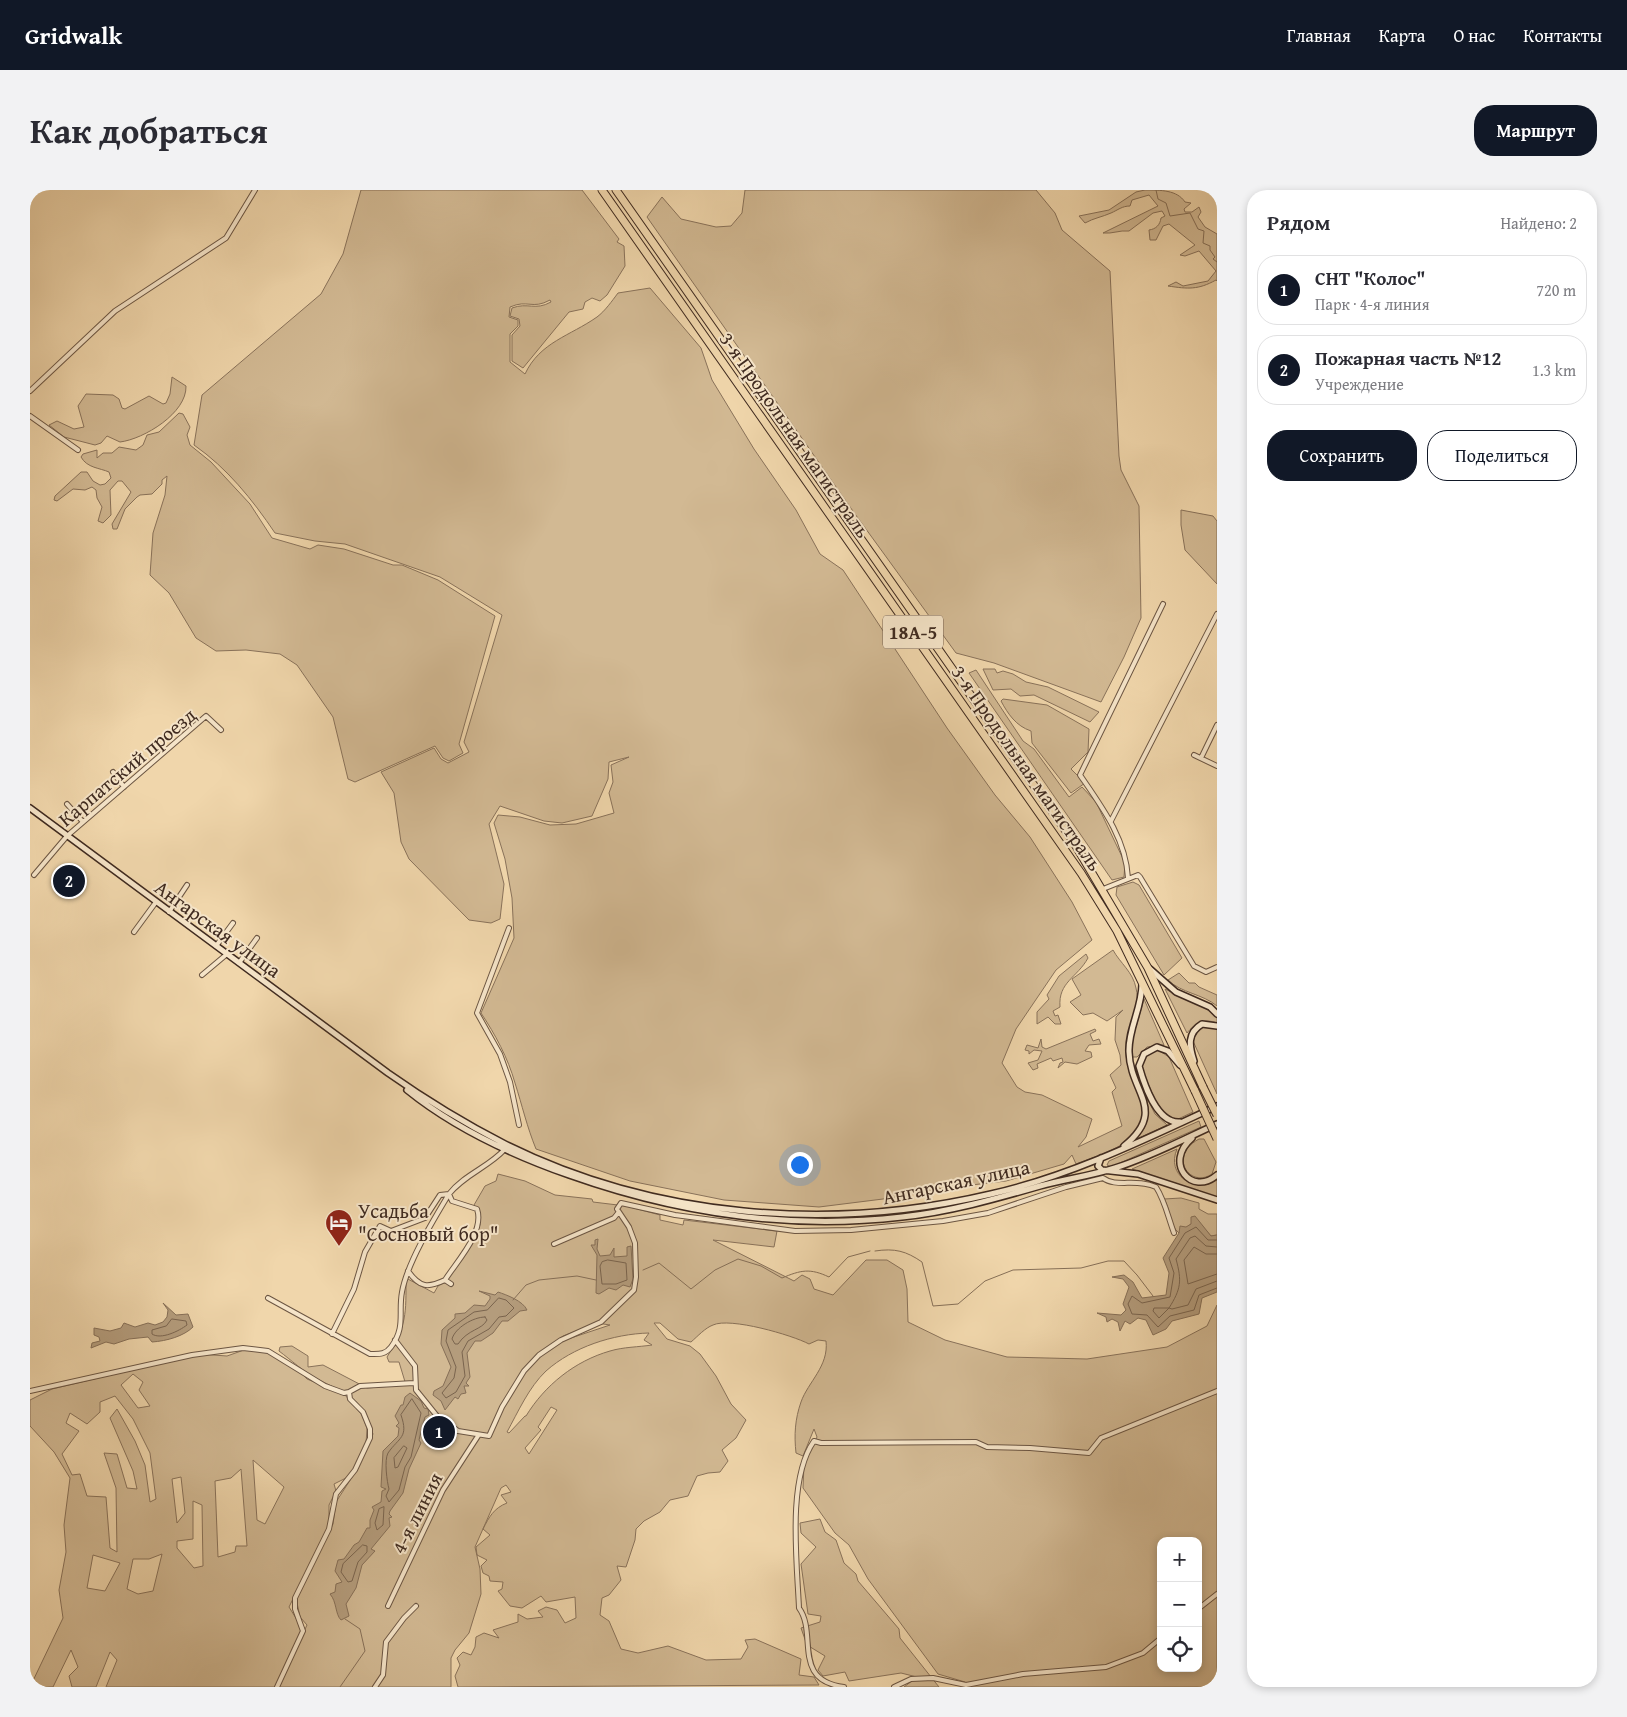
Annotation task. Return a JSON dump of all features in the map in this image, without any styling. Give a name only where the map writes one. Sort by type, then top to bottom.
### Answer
[{"type":"highway","name":"3-я Продольная магистраль","points":[[602,190],[1054,833],[1117,931],[1140,975],[1217,1139]]},
{"type":"highway","name":"3-я Продольная магистраль","points":[[616,190],[1074,841],[1148,968],[1217,1115]]},
{"type":"main road","name":"Ангарская улица","points":[[30,808],[388,1073],[432,1108],[505,1149],[547,1167],[634,1196],[725,1215],[806,1221],[878,1220],[927,1213],[1107,1171],[1217,1124]]},
{"type":"main road","points":[[1148,968],[1176,992],[1210,1007],[1217,1014]]},
{"type":"main road","points":[[1140,975],[1141,995],[1129,1052],[1132,1069],[1145,1104],[1146,1115],[1141,1128],[1135,1136],[1125,1145],[1102,1158],[1098,1166],[1107,1171],[1138,1174],[1217,1200]]},
{"type":"main road","points":[[1203,1087],[1191,1050],[1190,1039],[1194,1031],[1202,1024],[1217,1026]]},
{"type":"main road","points":[[1187,1120],[1170,1122],[1160,1114],[1140,1070],[1141,1058],[1152,1048],[1163,1048],[1177,1062],[1195,1091]]},
{"type":"main road","name":"Ангарская улица","points":[[388,1073],[435,1105],[506,1144],[578,1175],[637,1192],[741,1211],[817,1216],[908,1210],[992,1194],[1102,1158],[1217,1106]]},
{"type":"main road","points":[[1197,1133],[1185,1144],[1179,1154],[1182,1171],[1189,1178],[1198,1182],[1207,1181],[1217,1174]]},
{"type":"street","points":[[30,391],[115,311],[226,238],[255,190]]},
{"type":"street","points":[[30,416],[78,450]]},
{"type":"street","points":[[1128,878],[1128,864],[1111,821],[1080,775],[1163,604]]},
{"type":"street","points":[[1111,821],[1217,614]]},
{"type":"street","name":"Карпатский проезд","points":[[34,875],[67,836],[206,716],[221,730]]},
{"type":"street","points":[[1201,758],[1217,725]]},
{"type":"street","points":[[1194,755],[1217,766]]},
{"type":"street","points":[[113,772],[124,787]]},
{"type":"street","points":[[67,804],[83,822]]},
{"type":"street","points":[[1103,889],[1128,878],[1140,876],[1194,966],[1206,972],[1217,967]]},
{"type":"street","points":[[169,912],[187,884]]},
{"type":"street","points":[[134,932],[156,902]]},
{"type":"street","points":[[216,946],[233,923]]},
{"type":"street","points":[[509,928],[477,1013],[500,1054],[510,1082],[519,1125]]},
{"type":"street","points":[[239,963],[257,938]]},
{"type":"street","points":[[202,975],[226,954]]},
{"type":"street","points":[[268,1298],[370,1354],[383,1354],[395,1340],[402,1324],[401,1293],[408,1271],[449,1194],[457,1184],[494,1160],[505,1149]]},
{"type":"street","points":[[554,1244],[614,1218],[618,1214],[618,1204],[625,1203],[675,1215],[795,1231],[851,1230],[933,1222],[988,1213],[1066,1187],[1103,1178],[1112,1184],[1145,1182],[1156,1187],[1159,1196],[1167,1206],[1174,1233]]},
{"type":"street","points":[[408,1271],[413,1278],[429,1287],[435,1286],[444,1280],[473,1236],[479,1216],[477,1209],[452,1201],[449,1194]]},
{"type":"street","points":[[332,1334],[354,1289],[365,1252],[380,1226],[391,1231],[425,1218],[440,1195],[449,1194]]},
{"type":"street","name":"4-я линия","points":[[388,1606],[443,1490],[478,1436],[489,1436],[502,1407],[524,1371],[539,1355],[561,1340],[601,1322],[634,1290],[636,1277],[635,1243],[629,1227],[618,1214]]},
{"type":"street","points":[[444,1280],[451,1284]]},
{"type":"street","points":[[395,1340],[415,1366],[414,1383],[416,1390],[444,1424],[458,1431],[478,1436]]},
{"type":"street","points":[[30,1391],[192,1355],[243,1348],[268,1351],[338,1392],[349,1392],[360,1386],[414,1383]]},
{"type":"street","points":[[844,1687],[835,1686],[813,1671],[806,1646],[805,1616],[799,1608],[796,1521],[801,1469],[808,1450],[814,1441],[820,1443],[976,1442],[987,1447],[1030,1448],[1089,1453],[1101,1438],[1217,1391]]},
{"type":"street","points":[[276,1687],[303,1631],[295,1609],[295,1598],[329,1529],[336,1494],[355,1470],[370,1438],[366,1418],[350,1399],[349,1392]]},
{"type":"street","points":[[1202,1606],[1217,1594]]},
{"type":"street","points":[[375,1687],[383,1675],[386,1642],[404,1618],[416,1606]]},
{"type":"street","points":[[894,1687],[911,1679],[933,1678],[966,1685],[1023,1674],[1106,1666],[1143,1653],[1157,1641]]},
{"type":"shaded area","points":[[361,190],[582,190],[619,239],[617,242],[624,246],[625,266],[607,295],[600,301],[592,298],[585,302],[583,309],[569,312],[523,368],[512,361],[512,335],[520,326],[519,319],[510,316],[512,308],[518,306],[540,306],[551,302],[550,300],[539,304],[521,304],[510,307],[509,317],[518,320],[518,326],[510,334],[510,362],[525,374],[531,363],[547,347],[597,317],[606,309],[618,293],[650,288],[701,348],[712,380],[754,449],[796,510],[820,554],[843,570],[947,728],[995,795],[1030,837],[1072,902],[1092,940],[1056,970],[1016,1029],[1002,1063],[1017,1087],[1025,1092],[1042,1095],[1092,1119],[1086,1137],[1078,1147],[1122,1126],[1112,1092],[1116,1088],[1110,1075],[1121,1065],[1115,1040],[1116,1017],[1123,1010],[1107,1021],[1093,1013],[1083,1015],[1070,1002],[1081,995],[1072,979],[1113,950],[1132,977],[1136,988],[1137,1006],[1127,1039],[1126,1056],[1142,1099],[1144,1117],[1136,1133],[1129,1139],[1112,1150],[1076,1164],[1072,1155],[1064,1164],[1006,1181],[937,1189],[891,1198],[819,1207],[724,1200],[630,1181],[536,1149],[509,1064],[481,1013],[514,938],[512,898],[505,859],[494,823],[498,815],[520,817],[550,825],[576,824],[614,813],[609,793],[613,782],[611,765],[629,757],[609,762],[608,779],[592,816],[562,823],[544,821],[500,806],[489,824],[504,884],[500,919],[491,923],[469,920],[409,859],[401,842],[394,793],[381,772],[434,748],[441,759],[448,763],[469,752],[464,742],[502,615],[440,577],[345,544],[315,541],[275,533],[228,474],[194,445],[202,395],[321,294],[343,254]]},
{"type":"shaded area","points":[[745,190],[1036,190],[1055,213],[1062,230],[1110,271],[1119,456],[1121,470],[1139,506],[1141,618],[1101,702],[994,663],[956,653],[855,514],[647,217],[662,197],[681,219],[716,227],[731,226],[742,213]]},
{"type":"shaded area","points":[[1145,190],[1163,191],[1178,195],[1185,202],[1191,203],[1184,209],[1185,212],[1192,212],[1199,207],[1201,212],[1198,217],[1205,227],[1217,234],[1217,281],[1193,288],[1168,286],[1176,282],[1183,286],[1208,281],[1216,271],[1199,251],[1185,256],[1180,255],[1195,245],[1169,224],[1163,226],[1156,240],[1150,240],[1149,230],[1154,229],[1160,223],[1161,218],[1165,216],[1162,211],[1153,213],[1129,231],[1103,233],[1158,206],[1149,195],[1132,200],[1130,206],[1122,207],[1085,223],[1079,216],[1109,210],[1136,192]]},
{"type":"shaded area","points":[[172,377],[186,386],[179,406],[162,423],[141,436],[120,442],[107,436],[101,443],[95,445],[64,437],[49,425],[57,421],[74,429],[84,427],[78,406],[86,394],[113,395],[119,399],[122,408],[125,409],[149,396],[163,404],[166,403],[170,394]]},
{"type":"shaded area","points":[[179,413],[183,414],[190,427],[187,435],[190,445],[211,462],[250,504],[272,538],[310,549],[318,545],[344,549],[393,565],[402,565],[438,580],[495,616],[459,744],[463,753],[449,761],[443,758],[435,746],[355,782],[348,779],[333,717],[297,665],[280,654],[246,650],[216,651],[196,638],[169,593],[150,575],[153,533],[165,495],[167,476],[152,494],[140,495],[125,509],[117,529],[113,529],[112,524],[131,492],[122,481],[118,481],[110,490],[111,515],[103,523],[98,521],[102,507],[97,498],[96,490],[92,487],[85,490],[73,489],[57,501],[54,500],[55,496],[81,472],[87,472],[93,481],[100,485],[105,484],[111,478],[109,472],[84,461],[81,457],[83,454],[97,450],[97,458],[103,453],[112,453],[119,447],[136,450],[143,445],[147,435],[159,432]]},
{"type":"shaded area","points":[[1181,510],[1213,516],[1217,521],[1217,584],[1185,550]]},
{"type":"shaded area","points":[[983,669],[995,669],[997,673],[1003,671],[1013,674],[1026,682],[1048,687],[1099,712],[1090,722],[1034,695],[1020,696],[1011,689],[993,690]]},
{"type":"shaded area","points":[[976,670],[1023,741],[1034,749],[1069,797],[1082,787],[1096,802],[1125,863],[1124,877],[1112,880],[969,673]]},
{"type":"shaded area","points":[[1003,699],[1047,705],[1089,729],[1088,752],[1071,769],[1085,783],[1071,793],[1032,743],[1031,731],[1017,723],[1010,715],[1001,701]]},
{"type":"shaded area","points":[[1133,882],[1139,885],[1182,958],[1164,975],[1116,895],[1117,887]]},
{"type":"shaded area","points":[[1086,954],[1088,958],[1084,965],[1069,981],[1062,992],[1060,1007],[1053,1011],[1055,1016],[1058,1015],[1061,1024],[1055,1024],[1048,1017],[1037,1024],[1037,1012],[1049,999],[1047,995],[1059,976]]},
{"type":"shaded area","points":[[1179,973],[1189,983],[1195,983],[1199,987],[1217,995],[1217,1006],[1179,988],[1168,980]]},
{"type":"shaded area","points":[[1165,989],[1204,1007],[1217,1017],[1217,1023],[1200,1022],[1187,1033]]},
{"type":"shaded area","points":[[1144,999],[1164,1045],[1147,1047],[1137,1057],[1132,1057],[1133,1037]]},
{"type":"shaded area","points":[[1205,1026],[1217,1028],[1217,1094],[1193,1041],[1197,1031]]},
{"type":"shaded area","points":[[1095,1029],[1096,1031],[1090,1034],[1093,1041],[1099,1039],[1101,1044],[1089,1045],[1085,1051],[1091,1052],[1092,1057],[1077,1064],[1065,1062],[1058,1068],[1060,1063],[1063,1062],[1062,1058],[1053,1061],[1051,1058],[1037,1064],[1038,1068],[1033,1070],[1028,1063],[1038,1060],[1042,1051],[1034,1050],[1029,1054],[1029,1051],[1025,1050],[1027,1045],[1038,1048],[1041,1039],[1042,1047],[1046,1049]]},
{"type":"shaded area","points":[[1158,1050],[1169,1057],[1193,1112],[1176,1120],[1160,1111],[1142,1070],[1141,1066],[1146,1055]]},
{"type":"shaded area","points":[[1145,1094],[1155,1114],[1167,1125],[1135,1140],[1140,1135],[1148,1118]]},
{"type":"shaded area","points":[[1199,1121],[1201,1127],[1111,1167],[1107,1165],[1109,1161]]},
{"type":"shaded area","points":[[1199,1139],[1204,1139],[1216,1162],[1212,1174],[1204,1178],[1190,1174],[1183,1162],[1184,1154],[1189,1146]]},
{"type":"shaded area","points":[[1177,1149],[1175,1167],[1178,1174],[1191,1183],[1208,1183],[1217,1180],[1217,1197],[1132,1169]]},
{"type":"shaded area","points":[[498,1174],[525,1181],[555,1195],[592,1199],[593,1202],[626,1206],[660,1215],[660,1220],[683,1225],[684,1220],[777,1231],[774,1247],[713,1240],[794,1281],[802,1275],[810,1279],[814,1289],[833,1295],[866,1260],[887,1260],[903,1270],[907,1289],[908,1322],[945,1340],[1007,1357],[1087,1359],[1167,1347],[1207,1326],[1217,1305],[1217,1687],[964,1687],[965,1682],[938,1674],[868,1579],[849,1545],[835,1533],[803,1488],[804,1464],[817,1437],[814,1429],[803,1456],[796,1453],[796,1421],[804,1395],[824,1358],[826,1341],[818,1340],[809,1344],[761,1328],[721,1323],[707,1328],[691,1342],[678,1339],[660,1323],[654,1323],[667,1339],[690,1346],[700,1354],[716,1376],[731,1404],[746,1420],[736,1438],[722,1450],[728,1461],[720,1472],[697,1476],[688,1496],[670,1500],[660,1512],[644,1521],[636,1529],[635,1540],[626,1567],[617,1566],[621,1580],[609,1595],[602,1598],[600,1615],[609,1621],[621,1649],[638,1653],[668,1646],[706,1660],[741,1659],[748,1647],[745,1640],[755,1639],[801,1659],[799,1675],[814,1677],[819,1685],[458,1687],[455,1676],[460,1665],[457,1658],[463,1652],[471,1655],[475,1647],[476,1637],[484,1633],[499,1638],[493,1630],[518,1622],[518,1614],[527,1619],[543,1617],[538,1611],[546,1607],[557,1610],[565,1623],[576,1618],[575,1597],[546,1602],[541,1596],[522,1608],[510,1606],[498,1591],[502,1589],[503,1582],[490,1581],[489,1576],[483,1573],[481,1566],[487,1560],[477,1555],[476,1547],[490,1535],[483,1529],[490,1517],[495,1510],[507,1503],[501,1495],[511,1492],[506,1485],[501,1488],[475,1547],[480,1569],[481,1594],[469,1633],[451,1658],[451,1687],[278,1687],[307,1625],[300,1617],[296,1598],[333,1524],[336,1502],[356,1471],[373,1434],[363,1411],[352,1398],[307,1373],[279,1351],[280,1347],[292,1346],[308,1356],[308,1367],[323,1365],[367,1388],[406,1385],[399,1362],[389,1362],[387,1357],[402,1328],[406,1301],[406,1278],[434,1293],[438,1286],[447,1280],[480,1225],[480,1212],[474,1205],[485,1186],[496,1181]],"holes":[[[597,1323],[610,1325],[562,1341],[540,1356],[525,1373],[522,1373],[527,1365],[563,1336]],[[649,1333],[644,1340],[652,1345],[610,1351],[597,1355],[573,1368],[552,1384],[526,1416],[509,1433],[507,1432],[534,1384],[546,1371],[568,1355],[608,1339]],[[551,1407],[557,1410],[529,1454],[525,1448],[541,1430],[538,1427]]]},
{"type":"shaded area","points":[[1181,1198],[1199,1203],[1199,1209],[1208,1214],[1217,1214],[1217,1235],[1211,1236],[1199,1223],[1191,1224],[1179,1233],[1175,1229],[1164,1199]]},
{"type":"shaded area","points":[[244,1350],[269,1352],[299,1371],[307,1379],[345,1395],[362,1415],[367,1428],[366,1444],[350,1476],[334,1484],[336,1491],[329,1505],[329,1526],[289,1607],[299,1623],[302,1633],[275,1687],[106,1687],[117,1660],[110,1652],[96,1687],[72,1687],[69,1676],[78,1667],[71,1650],[53,1687],[30,1687],[63,1618],[59,1590],[66,1552],[64,1525],[70,1478],[54,1452],[30,1426],[30,1400],[52,1389],[199,1354],[227,1356]],"holes":[[[133,1374],[143,1382],[139,1390],[150,1406],[138,1408],[121,1385]],[[115,1396],[133,1419],[150,1453],[156,1499],[150,1502],[145,1465],[135,1441],[117,1409],[110,1418],[133,1471],[137,1489],[127,1488],[117,1454],[104,1453],[116,1488],[117,1552],[110,1548],[106,1497],[87,1496],[80,1474],[72,1475],[62,1454],[79,1431],[66,1423],[70,1413],[87,1424],[100,1412],[100,1402]],[[253,1460],[284,1487],[265,1524],[257,1520]],[[241,1469],[247,1546],[236,1546],[235,1552],[218,1557],[215,1481],[231,1478]],[[181,1477],[185,1513],[177,1523],[172,1479]],[[193,1501],[202,1505],[203,1566],[194,1568],[177,1548],[177,1541],[193,1539]],[[162,1554],[153,1591],[138,1594],[127,1589],[133,1559],[149,1559]],[[93,1555],[120,1563],[105,1591],[87,1588]]]},
{"type":"shaded area","points":[[820,1519],[825,1532],[836,1540],[844,1563],[856,1574],[858,1581],[899,1629],[900,1638],[939,1687],[904,1687],[917,1677],[901,1673],[849,1681],[845,1672],[823,1676],[818,1670],[825,1656],[807,1645],[801,1628],[820,1622],[821,1616],[808,1614],[801,1564],[816,1547],[801,1533],[800,1523]]},
{"type":"water","points":[[1195,1216],[1211,1236],[1217,1235],[1217,1292],[1202,1298],[1199,1314],[1172,1321],[1166,1329],[1153,1335],[1146,1320],[1138,1318],[1130,1324],[1125,1321],[1120,1331],[1118,1322],[1112,1319],[1107,1322],[1106,1317],[1097,1313],[1121,1315],[1126,1310],[1123,1304],[1129,1287],[1123,1279],[1112,1277],[1124,1275],[1133,1282],[1142,1298],[1166,1295],[1169,1273],[1163,1258],[1179,1233],[1180,1226],[1186,1227],[1191,1224],[1191,1217]]},
{"type":"water","points":[[598,1239],[597,1249],[600,1256],[610,1255],[614,1248],[614,1257],[627,1256],[627,1247],[631,1246],[633,1279],[630,1287],[623,1285],[616,1290],[609,1288],[599,1294],[596,1293],[597,1255],[591,1245],[595,1245],[595,1240]]},
{"type":"water","points":[[479,1291],[495,1295],[498,1292],[506,1295],[518,1301],[527,1310],[520,1311],[508,1321],[502,1321],[493,1333],[481,1341],[475,1341],[467,1353],[470,1377],[466,1383],[469,1386],[464,1386],[466,1393],[461,1394],[458,1399],[455,1397],[445,1410],[441,1401],[433,1395],[434,1391],[443,1386],[451,1367],[441,1344],[442,1330],[455,1318],[455,1314],[465,1313],[474,1305],[485,1306],[490,1296]]},
{"type":"water","points":[[163,1303],[176,1315],[188,1314],[193,1327],[175,1338],[152,1342],[148,1337],[129,1339],[114,1344],[106,1342],[91,1348],[92,1343],[100,1341],[99,1337],[94,1335],[94,1328],[110,1331],[121,1328],[124,1323],[135,1327],[148,1323],[155,1325],[163,1322],[167,1317],[168,1310]]},
{"type":"water","points":[[410,1393],[421,1401],[424,1408],[428,1409],[429,1415],[425,1417],[419,1440],[421,1443],[409,1469],[403,1493],[390,1511],[389,1514],[392,1517],[389,1518],[390,1526],[371,1549],[375,1551],[362,1565],[356,1588],[346,1604],[349,1616],[341,1620],[330,1594],[335,1592],[336,1584],[342,1582],[335,1571],[338,1560],[344,1559],[354,1545],[359,1542],[367,1528],[370,1528],[370,1520],[374,1510],[372,1507],[381,1502],[382,1491],[386,1489],[381,1487],[383,1451],[398,1436],[399,1428],[396,1426],[399,1423],[395,1416],[401,1405],[403,1405],[405,1397]]},
{"type":"waterway","points":[[1156,190],[1158,199],[1166,203],[1170,216],[1190,213],[1198,229],[1204,231],[1203,243],[1210,246],[1210,250],[1215,257],[1213,259],[1217,262]]},
{"type":"waterway","points":[[643,1270],[659,1263],[691,1289],[715,1270],[738,1259],[761,1266],[782,1278],[806,1271],[816,1272],[829,1277],[848,1257],[870,1251]]},
{"type":"waterway","points":[[875,1251],[900,1251],[922,1262],[933,1306],[958,1304],[985,1281],[1013,1270],[1081,1268],[1108,1261],[1124,1261],[1153,1296]]},
{"type":"waterway","points":[[513,1300],[526,1285],[539,1280],[577,1276],[596,1280]]},
{"type":"waterway","points":[[340,1687],[365,1651],[360,1629],[345,1619]]},
{"type":"place","name":"Пожарная часть №12","points":[[69,881]]},
{"type":"place","name":"Усадьба \"Сосновый бор\"","points":[[339,1247]]},
{"type":"place","name":"СНТ \"Колос\"","points":[[439,1432]]}]
